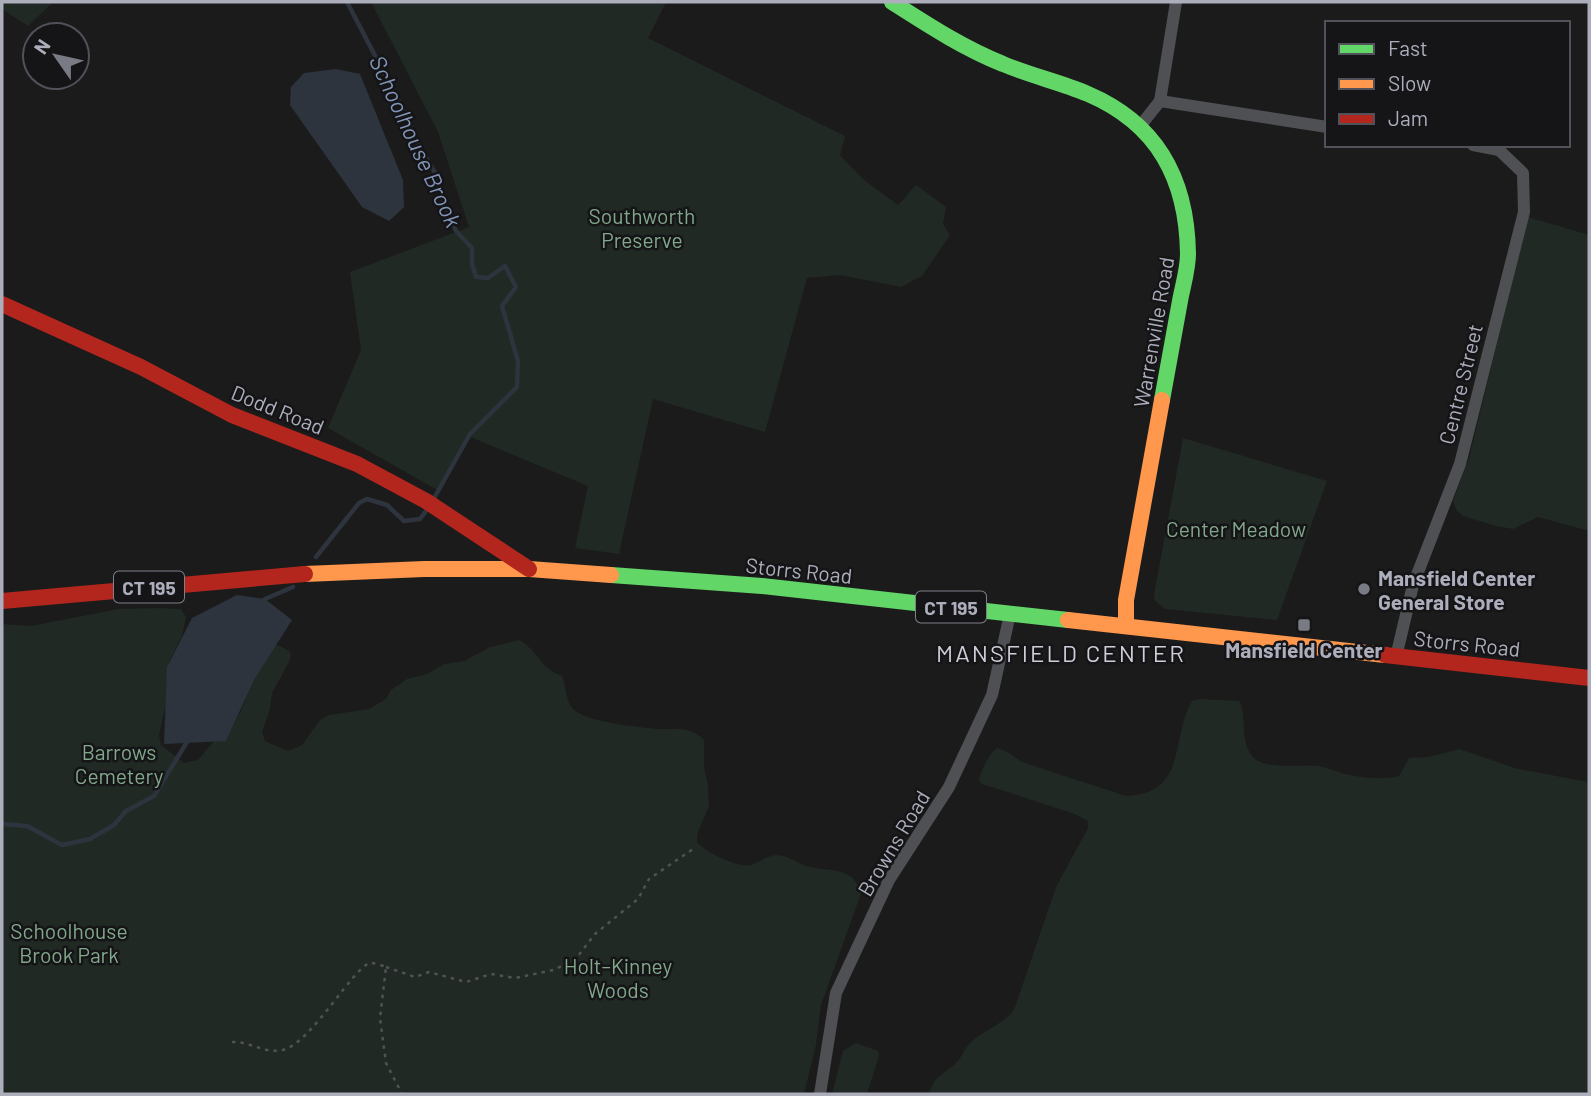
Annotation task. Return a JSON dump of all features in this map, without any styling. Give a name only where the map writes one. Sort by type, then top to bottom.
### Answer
[{"type":"main road","name":"Warrenville Road","points":[[892,2],[986,57],[1089,95],[1116,108],[1141,125],[1172,169],[1186,214],[1188,257],[1126,600],[1126,625]]},
{"type":"main road","name":"Dodd Road","points":[[2,304],[141,367],[232,415],[358,464],[441,510],[529,569]]},
{"type":"main road","name":"Storrs Road","points":[[2,601],[303,574],[425,569],[529,569],[762,586],[1589,678]]},
{"type":"street","points":[[1141,125],[1160,101],[1176,2]]},
{"type":"street","points":[[1160,101],[1325,127]]},
{"type":"street","name":"Centre Street","points":[[1395,657],[1413,585],[1460,464],[1524,212],[1523,173],[1499,150],[1483,147]]},
{"type":"street","name":"Browns Road","points":[[820,1094],[836,993],[890,880],[949,787],[992,695],[1010,614]]},
{"type":"path","points":[[232,1042],[244,1042],[266,1050],[285,1049],[301,1038],[331,1008],[361,968],[371,963],[415,977],[429,972],[466,982],[491,974],[514,978],[553,970],[575,960],[595,934],[638,899],[649,879],[693,849]]},
{"type":"path","points":[[386,967],[380,1018],[386,1063],[402,1094]]},
{"type":"green space","points":[[2,2],[53,2],[33,21],[21,21],[2,9]]},
{"type":"green space","name":"Southworth Preserve","points":[[371,2],[666,2],[648,38],[845,136],[840,155],[864,180],[898,205],[916,185],[946,207],[943,224],[950,235],[922,276],[901,287],[840,275],[807,278],[765,432],[653,399],[619,554],[575,548],[588,486],[468,436],[439,491],[328,428],[361,350],[350,272],[469,227],[438,132]]},
{"type":"green space","points":[[1528,217],[1589,235],[1589,531],[1538,517],[1513,529],[1496,526],[1463,516],[1457,511],[1453,501],[1469,458]]},
{"type":"green space","name":"Center Meadow","points":[[1183,438],[1327,481],[1277,620],[1165,609],[1155,601]]},
{"type":"green space","points":[[118,609],[181,609],[186,617],[182,636],[169,662],[167,699],[159,735],[161,745],[184,763],[198,760],[214,741],[230,729],[241,711],[253,678],[276,644],[291,655],[272,693],[262,732],[265,741],[288,751],[302,745],[320,720],[329,715],[369,709],[386,699],[391,690],[407,679],[427,674],[444,664],[464,661],[490,647],[519,640],[549,669],[562,676],[570,705],[578,713],[612,723],[657,729],[682,729],[699,735],[704,740],[709,806],[698,832],[697,842],[701,846],[722,858],[745,865],[776,855],[785,856],[807,866],[844,873],[855,881],[859,888],[863,888],[821,1005],[816,1045],[804,1094],[2,1094],[2,624],[31,626]]},
{"type":"green space","points":[[1192,701],[1239,701],[1249,751],[1254,758],[1267,764],[1319,766],[1356,776],[1388,778],[1399,776],[1409,758],[1429,757],[1459,749],[1518,769],[1589,782],[1589,1094],[929,1094],[936,1080],[956,1064],[970,1043],[1014,1010],[1056,887],[1088,828],[1088,821],[1075,814],[982,784],[979,780],[988,758],[997,748],[1022,762],[1126,796],[1146,793],[1168,775],[1174,762],[1185,716]]},
{"type":"green space","points":[[856,1043],[878,1051],[879,1056],[867,1094],[832,1094],[843,1051]]},
{"type":"shaded area","points":[[336,69],[360,74],[403,180],[404,207],[389,221],[362,207],[290,105],[291,87],[304,73]]},
{"type":"shaded area","points":[[237,595],[265,599],[292,620],[254,680],[226,741],[164,744],[167,667],[192,618]]},
{"type":"waterway","name":"Schoolhouse Brook","points":[[347,2],[405,113],[417,143],[437,176],[443,200],[456,231],[472,248],[472,264],[476,277],[488,278],[505,266],[516,287],[502,306],[518,361],[517,387],[470,434],[433,500]]},
{"type":"waterway","name":"Schoolhouse Brook","points":[[316,557],[359,503],[367,499],[387,505],[404,521],[420,519],[428,508]]},
{"type":"waterway","name":"Schoolhouse Brook","points":[[262,603],[265,599],[293,587]]},
{"type":"waterway","name":"Schoolhouse Brook","points":[[2,824],[27,826],[62,845],[90,839],[114,825],[126,811],[154,796],[190,737]]},
{"type":"traffic: fast","points":[[892,2],[946,36],[988,58],[1088,94],[1112,106],[1133,121],[1164,157],[1182,202],[1188,254],[1162,400]]},
{"type":"traffic: fast","points":[[611,575],[762,586],[1068,620]]},
{"type":"traffic: slow","points":[[1126,625],[1126,600],[1162,400]]},
{"type":"traffic: slow","points":[[305,574],[424,569],[529,569],[611,575]]},
{"type":"traffic: slow","points":[[1068,620],[1385,655]]},
{"type":"traffic: jam","points":[[2,304],[141,367],[232,415],[357,464],[426,501],[529,569]]},
{"type":"traffic: jam","points":[[2,601],[305,574]]},
{"type":"traffic: jam","points":[[1385,655],[1589,678]]},
{"type":"place","name":"Mansfield Center General Store","points":[[1364,589]]},
{"type":"place","name":"Mansfield Center","points":[[1304,625]]},
{"type":"district","name":"MANSFIELD CENTER","points":[[1061,652]]},
{"type":"park label","name":"Barrows Cemetery","points":[[119,763]]},
{"type":"park label","name":"Schoolhouse Brook Park","points":[[69,942]]},
{"type":"park label","name":"Holt–Kinney Woods","points":[[618,977]]}]
